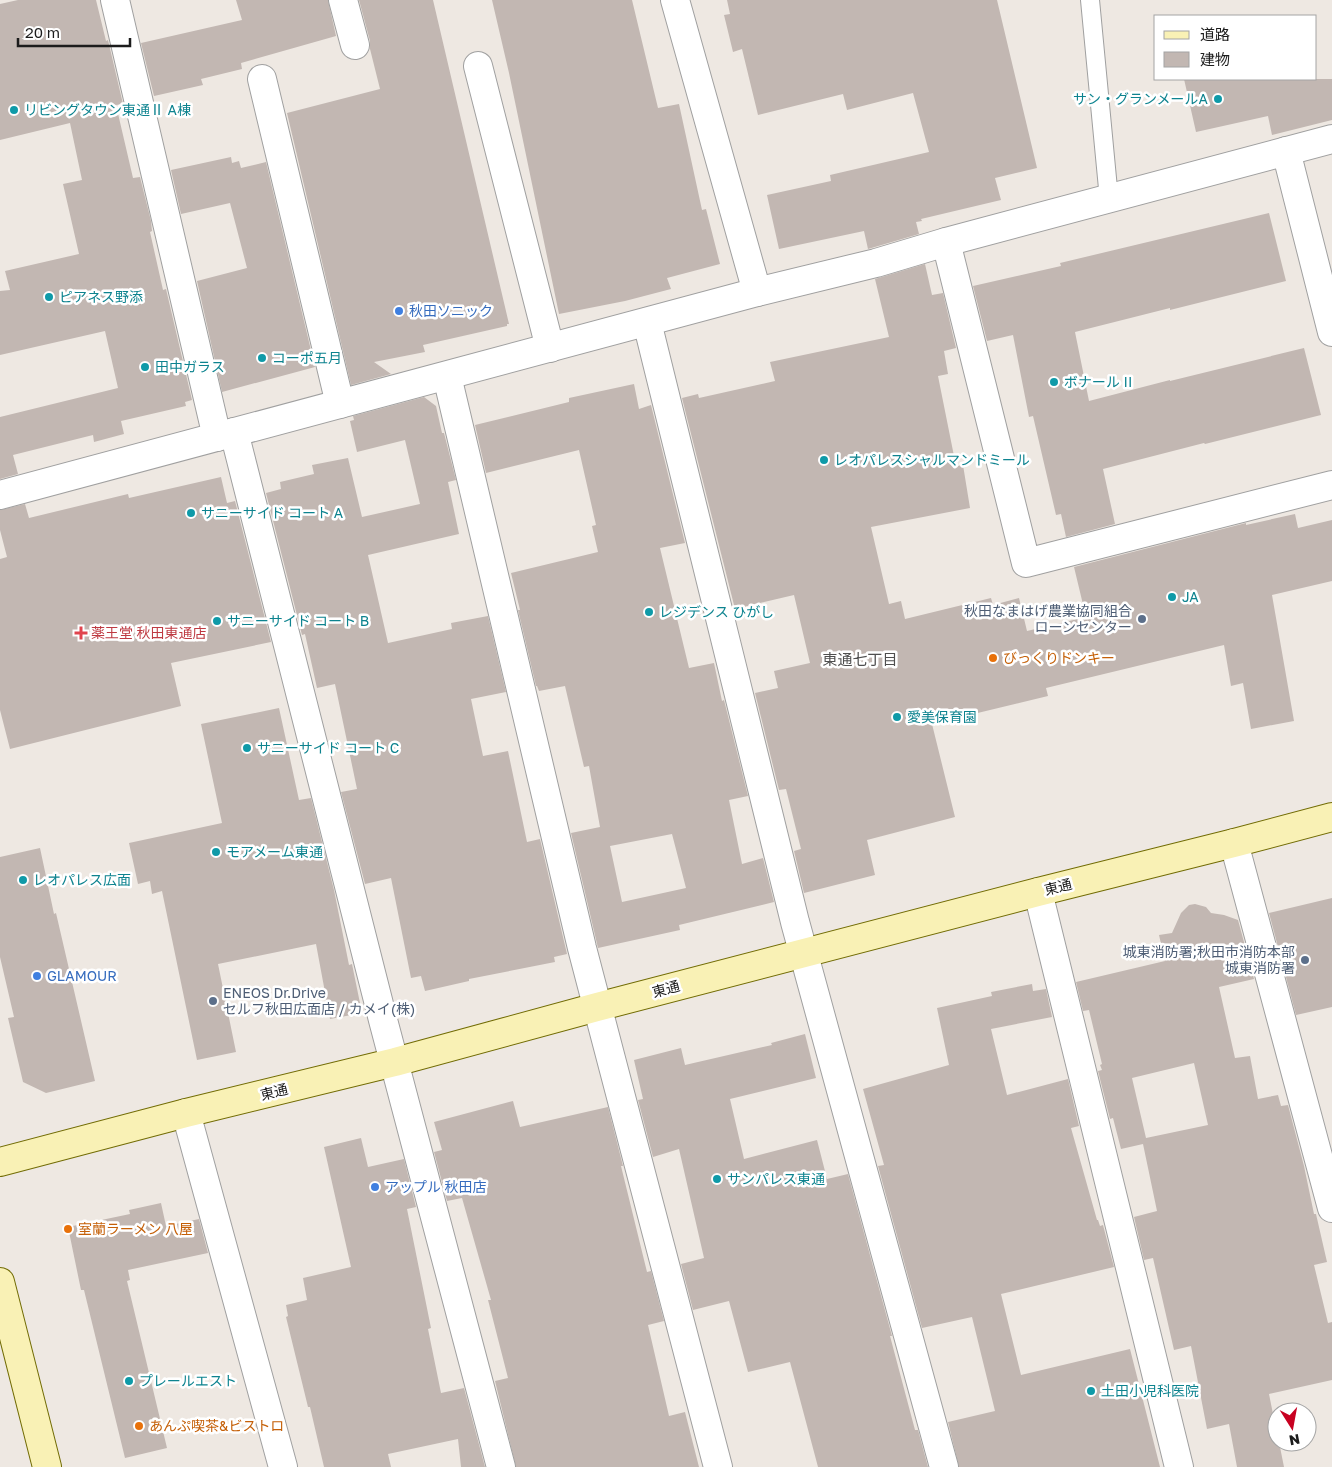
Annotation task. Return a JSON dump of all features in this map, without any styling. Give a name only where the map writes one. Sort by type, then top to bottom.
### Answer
[{"type":"street","points":[[115,0],[226,434],[395,1062],[501,1467]]},
{"type":"street","points":[[343,0],[355,45]]},
{"type":"street","points":[[675,0],[757,292]]},
{"type":"street","points":[[478,66],[550,348]]},
{"type":"street","points":[[262,80],[340,404]]},
{"type":"street","points":[[0,495],[757,292],[876,263],[946,242],[1332,139]]},
{"type":"street","points":[[1286,151],[1332,332]]},
{"type":"street","points":[[946,242],[1026,563],[1332,485]]},
{"type":"street","points":[[647,322],[804,953],[944,1467]]},
{"type":"street","points":[[447,376],[597,1006],[718,1467]]},
{"type":"street","name":"東通","points":[[0,1162],[186,1113],[395,1062],[597,1006],[1332,817]]},
{"type":"street","points":[[1234,843],[1332,1208]]},
{"type":"street","points":[[1038,892],[1179,1467]]},
{"type":"street","points":[[186,1113],[283,1467]]},
{"type":"street","points":[[0,1282],[47,1467]]},
{"type":"lane","points":[[1090,0],[1109,199]]},
{"type":"building","points":[[18,0],[96,0],[106,41],[108,40],[123,104],[116,105],[133,178],[140,177],[151,221],[152,231],[150,232],[163,290],[166,289],[192,400],[185,402],[186,406],[121,421],[124,434],[94,442],[93,435],[13,455],[18,474],[0,479],[0,417],[118,388],[105,331],[0,355],[0,291],[10,290],[5,271],[79,254],[63,184],[82,180],[70,123],[0,140],[0,4]]},
{"type":"building","points":[[236,0],[328,0],[336,36],[241,63],[242,69],[201,79],[203,85],[154,96],[141,43],[242,20]]},
{"type":"building","points":[[359,0],[433,0],[509,324],[423,345],[425,352],[374,362],[391,374],[351,385],[287,113],[380,89]]},
{"type":"building","points":[[492,0],[632,0],[658,108],[679,104],[702,210],[706,209],[720,264],[667,278],[671,289],[625,301],[559,314]]},
{"type":"building","points":[[727,0],[997,0],[1037,168],[995,178],[1001,200],[921,219],[922,221],[916,222],[919,234],[868,249],[864,231],[779,249],[767,195],[831,181],[830,175],[929,152],[913,93],[847,110],[843,94],[758,115],[742,49],[733,52],[724,15],[730,14]]},
{"type":"building","points":[[1332,79],[1332,120],[1272,135],[1268,116],[1196,132],[1184,80]]},
{"type":"building","points":[[231,157],[232,163],[239,161],[241,168],[266,162],[315,367],[222,392],[197,281],[247,268],[230,203],[181,214],[171,170]]},
{"type":"building","points":[[1269,213],[1286,281],[1075,332],[1089,401],[1304,348],[1321,415],[1103,469],[1115,524],[1066,537],[1061,514],[1056,515],[1033,416],[1029,417],[1013,335],[987,341],[973,286],[1061,266],[1060,263]]},
{"type":"building","points":[[925,264],[932,295],[943,293],[956,348],[944,351],[948,374],[938,376],[956,466],[963,465],[970,508],[871,527],[889,604],[901,601],[905,619],[991,598],[993,605],[1019,598],[1027,631],[1086,617],[1074,567],[1246,523],[1246,525],[1295,514],[1298,528],[1332,520],[1332,581],[1272,595],[1294,721],[1251,729],[1243,683],[1231,686],[1224,645],[1046,688],[1048,696],[932,724],[955,817],[867,840],[875,875],[804,893],[794,851],[801,849],[786,789],[779,790],[755,693],[778,688],[774,671],[810,663],[794,595],[735,609],[682,398],[698,394],[699,398],[775,381],[770,362],[889,337],[875,279]]},
{"type":"building","points":[[634,384],[639,409],[651,405],[685,543],[660,548],[689,668],[714,663],[722,701],[724,700],[748,796],[729,800],[742,864],[763,858],[774,902],[679,925],[680,930],[598,948],[571,833],[600,827],[589,766],[584,767],[565,686],[539,691],[536,686],[511,573],[598,552],[592,526],[596,525],[579,450],[486,473],[475,425],[569,402],[569,398]],"holes":[[[672,834],[686,888],[622,902],[610,846]]]},
{"type":"building","points":[[424,397],[436,406],[442,433],[444,433],[456,480],[448,482],[459,534],[368,555],[388,643],[452,629],[451,623],[488,616],[506,692],[471,699],[483,756],[508,751],[527,842],[540,839],[567,954],[554,957],[555,962],[469,979],[469,981],[425,991],[421,976],[411,978],[391,878],[365,884],[341,792],[357,789],[335,684],[317,688],[305,634],[302,635],[266,493],[281,489],[280,482],[314,474],[312,465],[348,458],[362,517],[420,504],[405,440],[357,452],[350,421],[354,420],[353,416]]},
{"type":"building","name":"薬王堂 秋田東通店","points":[[221,477],[227,503],[235,501],[271,642],[171,663],[181,706],[10,749],[0,710],[0,559],[7,557],[0,530],[0,510],[25,504],[29,518],[128,494],[129,498]]},
{"type":"building","points":[[279,708],[299,800],[311,798],[334,890],[349,965],[352,964],[362,1013],[330,1019],[316,944],[218,964],[236,1052],[197,1060],[162,891],[152,894],[150,881],[138,884],[129,843],[222,823],[201,724]]},
{"type":"building","points":[[40,848],[54,914],[56,913],[95,1081],[46,1093],[23,1082],[8,1018],[14,1017],[0,957],[0,857]]},
{"type":"building","name":"城東消防署;秋田市消防本部 城東消防署","points":[[1332,898],[1332,1007],[1296,1015],[1269,913]]},
{"type":"building","points":[[1195,904],[1206,907],[1211,913],[1238,920],[1254,979],[1219,987],[1235,1058],[1250,1056],[1258,1099],[1278,1095],[1281,1106],[1288,1105],[1327,1262],[1314,1265],[1328,1323],[1332,1322],[1332,1380],[1269,1394],[1271,1402],[1267,1402],[1267,1452],[1281,1452],[1284,1467],[1237,1467],[1229,1424],[1207,1429],[1191,1346],[1174,1350],[1153,1258],[1144,1260],[1134,1217],[1157,1211],[1143,1144],[1121,1149],[1113,1118],[1110,1119],[1098,1071],[1102,1070],[1100,1065],[1102,1064],[1089,1010],[1083,1011],[1076,982],[1165,961],[1159,935],[1172,933],[1181,913],[1189,905]],"holes":[[[1194,1063],[1208,1125],[1146,1138],[1132,1078]]]},
{"type":"building","points":[[1032,984],[1033,991],[1046,989],[1052,1017],[991,1029],[1007,1095],[1068,1079],[1079,1126],[1071,1128],[1097,1220],[1100,1226],[1103,1225],[1114,1267],[1001,1294],[1021,1375],[1130,1349],[1160,1467],[959,1467],[948,1422],[995,1411],[972,1317],[922,1328],[878,1166],[884,1165],[863,1089],[949,1065],[937,1008],[992,996],[991,992]]},
{"type":"building","points":[[805,1034],[816,1078],[730,1099],[744,1159],[817,1140],[827,1179],[848,1174],[892,1336],[890,1336],[915,1430],[918,1430],[928,1467],[818,1467],[790,1362],[748,1372],[729,1301],[693,1310],[681,1264],[704,1258],[679,1149],[653,1157],[638,1100],[643,1099],[634,1060],[681,1048],[685,1065],[772,1045],[771,1043]]},
{"type":"building","points":[[513,1101],[520,1127],[608,1107],[647,1272],[651,1271],[664,1321],[648,1325],[669,1416],[685,1412],[699,1467],[516,1467],[495,1381],[508,1378],[488,1300],[491,1300],[462,1198],[447,1201],[434,1152],[442,1150],[434,1122]]},
{"type":"building","points":[[361,1138],[368,1167],[404,1159],[416,1207],[407,1209],[431,1328],[428,1329],[441,1393],[464,1388],[485,1467],[461,1467],[458,1439],[388,1454],[391,1467],[324,1467],[286,1317],[288,1316],[286,1305],[307,1300],[303,1278],[351,1267],[324,1147]]},
{"type":"building","points":[[161,1203],[166,1226],[199,1219],[208,1253],[128,1270],[130,1280],[127,1281],[167,1448],[125,1458],[84,1290],[81,1290],[68,1227],[130,1214],[129,1210]]},
{"type":"place","name":"サン・グランメールA","points":[[1218,99]]},
{"type":"place","name":"リビングタウン東通Ⅱ A棟","points":[[14,110]]},
{"type":"place","name":"ピアネス野添","points":[[49,297]]},
{"type":"place","name":"秋田ソニック","points":[[399,311]]},
{"type":"place","name":"コーポ五月","points":[[262,358]]},
{"type":"place","name":"田中ガラス","points":[[145,367]]},
{"type":"place","name":"ボナール II","points":[[1054,382]]},
{"type":"place","name":"レオパレスシャルマンドミール","points":[[824,460]]},
{"type":"place","name":"サニーサイド コート A","points":[[191,513]]},
{"type":"place","name":"JA","points":[[1172,597]]},
{"type":"place","name":"レジデンス ひがし","points":[[649,612]]},
{"type":"place","name":"秋田なまはげ農業協同組合 ローンセンター","points":[[1142,619]]},
{"type":"place","name":"サニーサイド コート B","points":[[217,621]]},
{"type":"place","name":"薬王堂 秋田東通店","points":[[81,633]]},
{"type":"place","name":"びっくりドンキー","points":[[993,658]]},
{"type":"place","name":"愛美保育園","points":[[897,717]]},
{"type":"place","name":"サニーサイド コート C","points":[[247,748]]},
{"type":"place","name":"モアメーム東通","points":[[216,852]]},
{"type":"place","name":"レオパレス広面","points":[[23,880]]},
{"type":"place","name":"城東消防署;秋田市消防本部 城東消防署","points":[[1305,960]]},
{"type":"place","name":"GLAMOUR","points":[[37,976]]},
{"type":"place","name":"ENEOS Dr.Drive セルフ秋田広面店 / カメイ(株)","points":[[213,1001]]},
{"type":"place","name":"サンパレス東通","points":[[717,1179]]},
{"type":"place","name":"アップル 秋田店","points":[[375,1187]]},
{"type":"place","name":"室蘭ラーメン 八屋","points":[[68,1229]]},
{"type":"place","name":"プレールエスト","points":[[129,1381]]},
{"type":"place","name":"土田小児科医院","points":[[1091,1391]]},
{"type":"place","name":"あんぷ喫茶&ビストロ","points":[[139,1426]]},
{"type":"district","name":"東通七丁目","points":[[860,660]]}]
